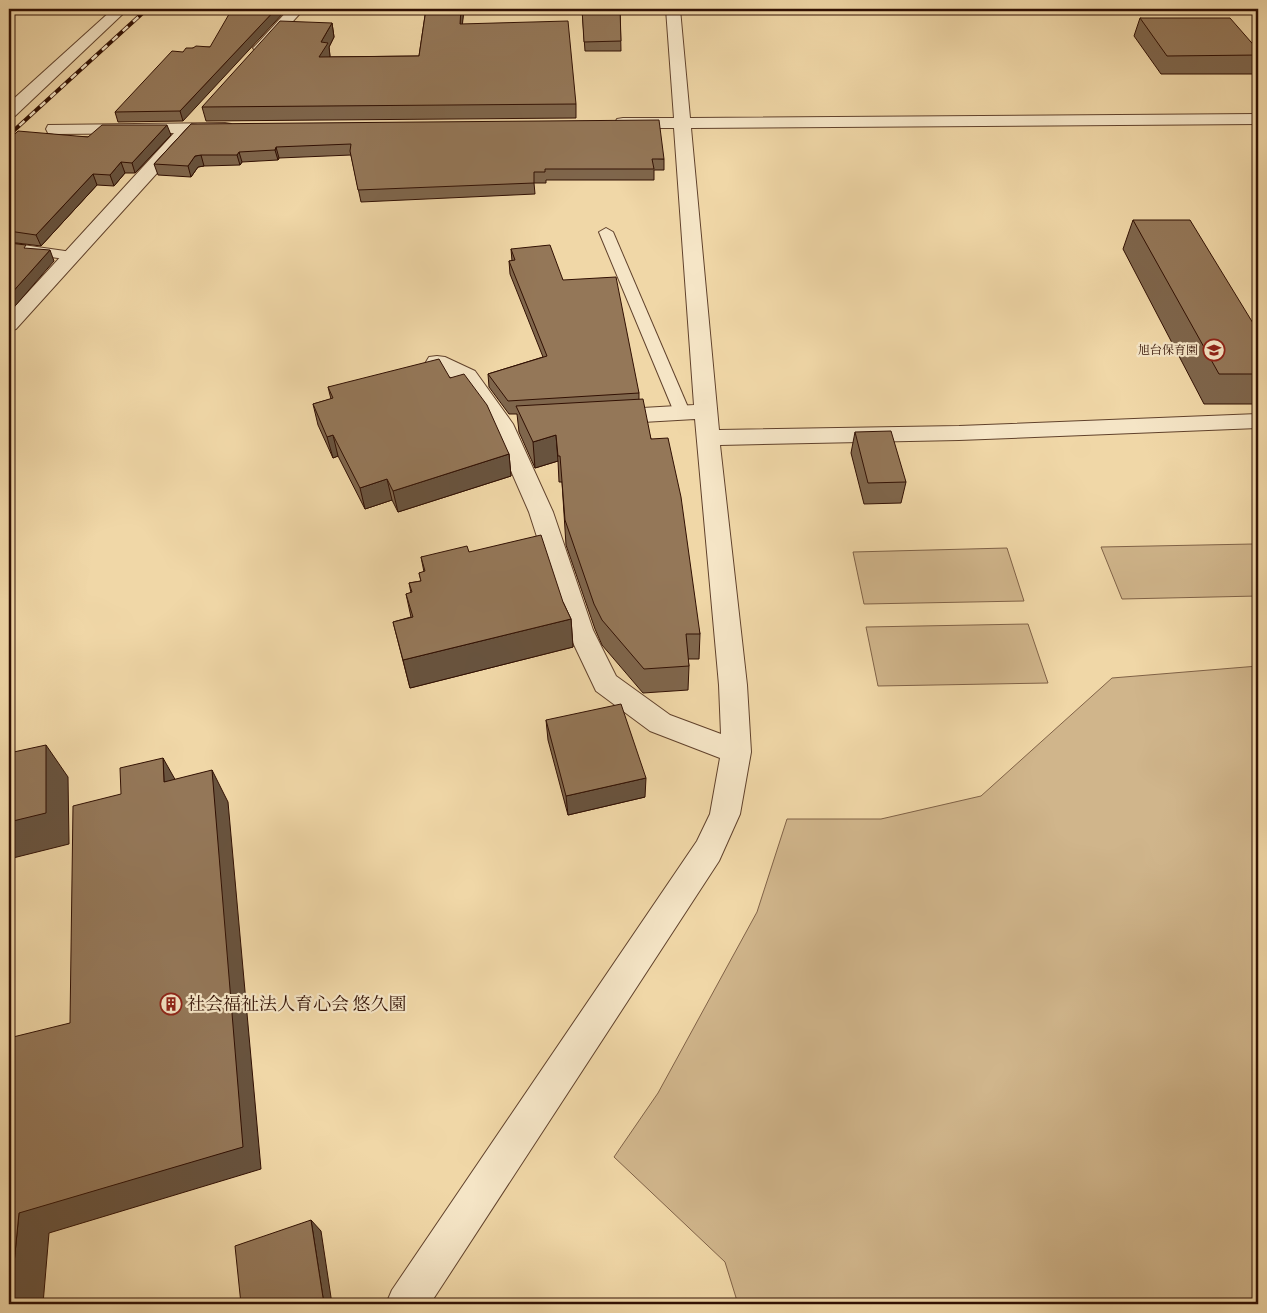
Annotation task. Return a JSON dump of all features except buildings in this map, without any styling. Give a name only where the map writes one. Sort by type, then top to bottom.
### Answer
[{"type":"street","points":[[9,112],[121,9]]},
{"type":"street","points":[[252,58],[297,9]]},
{"type":"street","points":[[406,1304],[708,851],[725,814],[736,752],[733,685],[699,420],[682,123],[673,9]]},
{"type":"street","points":[[9,326],[201,114]]},
{"type":"street","points":[[603,124],[1258,119]]},
{"type":"street","points":[[54,129],[238,128]]},
{"type":"street","points":[[438,362],[467,376],[512,424],[580,630],[606,683],[660,723],[736,752]]},
{"type":"street","points":[[588,419],[699,420],[960,433],[1258,421]]},
{"type":"lane","points":[[606,232],[699,420]]},
{"type":"lane","points":[[9,247],[72,256]]},
{"type":"shaded area","points":[[1253,544],[1258,554],[1258,596],[1122,599],[1101,547]]},
{"type":"shaded area","points":[[1007,548],[1024,601],[864,604],[853,552]]},
{"type":"shaded area","points":[[1028,624],[1048,683],[878,686],[866,627]]},
{"type":"shaded area","points":[[1258,666],[1258,1304],[738,1304],[725,1262],[614,1157],[658,1093],[757,912],[787,819],[881,819],[981,796],[1112,678]]},
{"type":"railway","points":[[9,135],[147,9]]},
{"type":"place","name":"旭台保育園","points":[[1214,350]]},
{"type":"place","name":"社会福祉法人育心会 悠久園","points":[[171,1004]]}]
